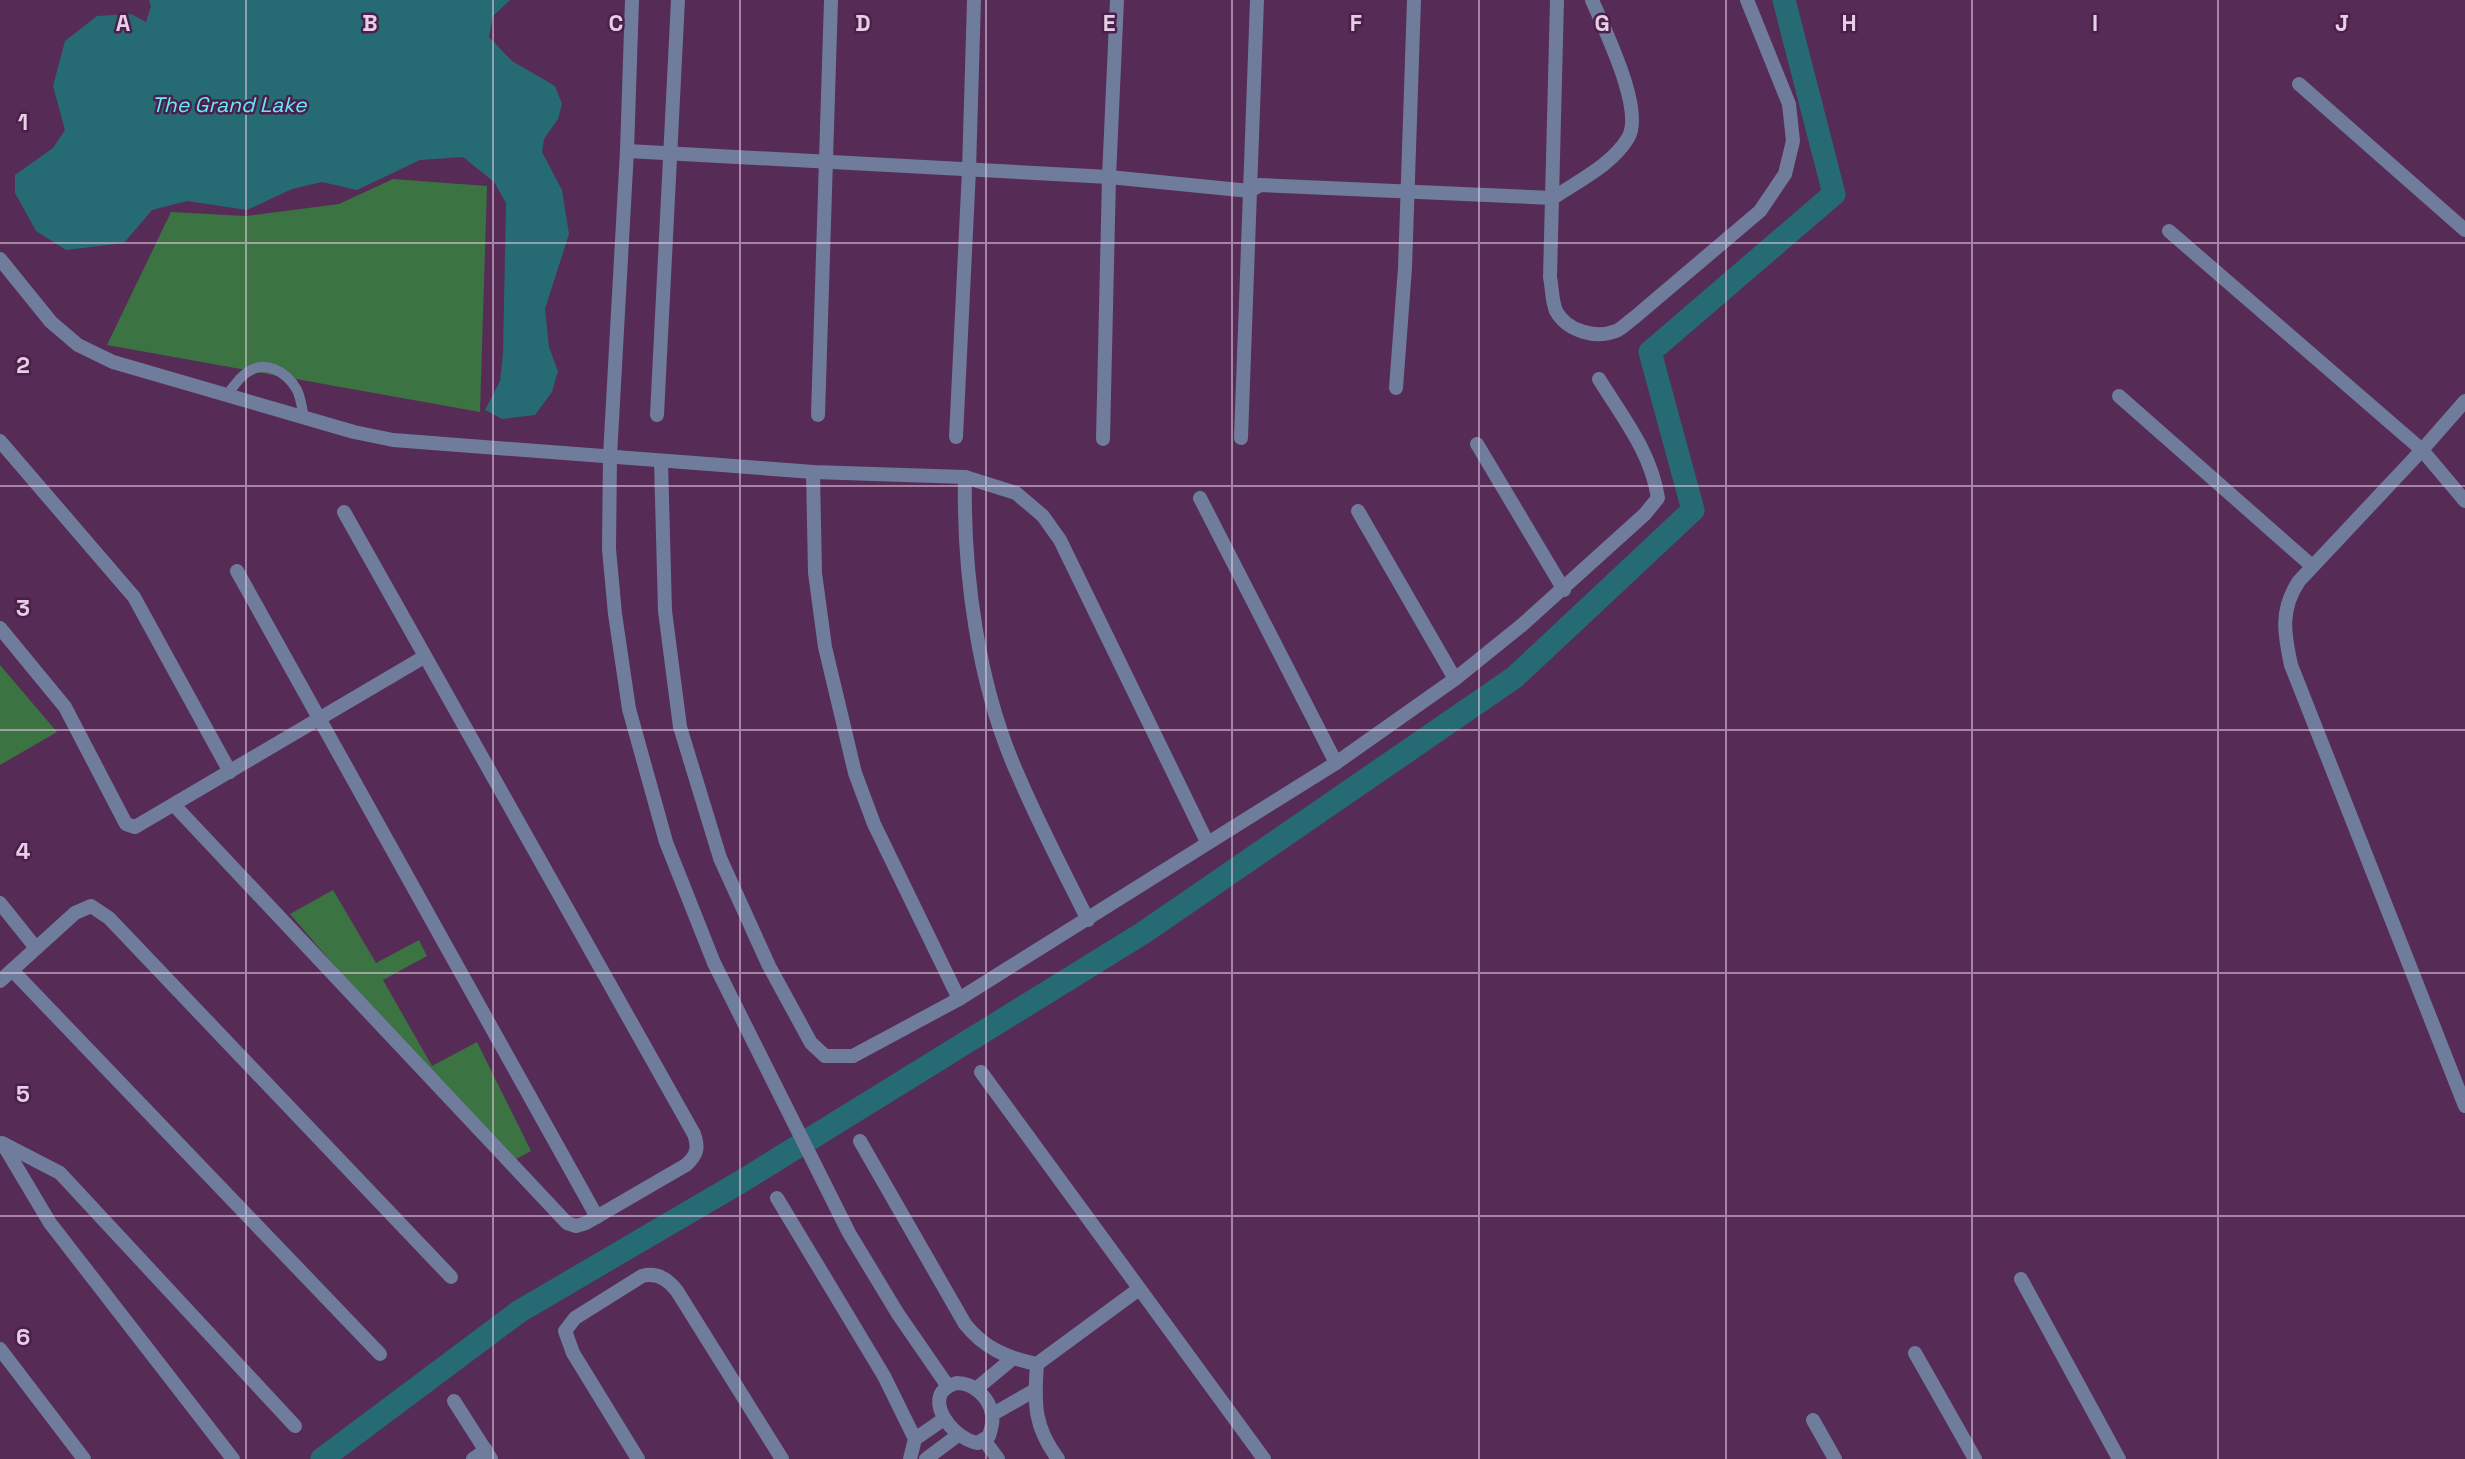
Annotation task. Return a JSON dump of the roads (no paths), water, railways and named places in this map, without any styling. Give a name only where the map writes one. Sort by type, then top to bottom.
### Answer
[{"type":"street","points":[[632,0],[627,150],[610,456],[609,549],[615,614],[629,709],[666,842],[714,963],[849,1233],[905,1326],[947,1385]]},
{"type":"street","points":[[657,415],[678,0]]},
{"type":"street","points":[[818,415],[831,0]]},
{"type":"street","points":[[956,438],[974,0]]},
{"type":"street","points":[[1102,439],[1109,177],[1118,0]]},
{"type":"street","points":[[1241,438],[1257,0]]},
{"type":"street","points":[[1396,388],[1405,268],[1414,0]]},
{"type":"street","points":[[1558,0],[1550,277],[1555,309],[1563,320],[1575,329],[1595,335],[1617,330],[1635,317],[1760,211],[1784,174],[1793,141],[1789,104],[1747,0]]},
{"type":"street","points":[[627,150],[671,155],[1109,177],[1250,191],[1260,185],[1553,198],[1593,172],[1619,150],[1630,135],[1632,110],[1625,80],[1592,0]]},
{"type":"street","points":[[2299,84],[2465,230]]},
{"type":"street","points":[[2169,231],[2422,450],[2465,501]]},
{"type":"street","points":[[0,259],[51,322],[78,345],[113,362],[304,418],[393,440],[813,472],[965,477],[1016,493],[1043,516],[1060,540],[1208,842]]},
{"type":"street","points":[[661,461],[664,611],[680,727],[720,858],[769,966],[811,1043],[825,1056],[853,1056],[959,999],[1336,763],[1455,679],[1564,590],[1645,514],[1658,498],[1655,474],[1643,448],[1599,379]]},
{"type":"street","points":[[2119,396],[2312,566]]},
{"type":"street","points":[[2465,401],[2312,566],[2289,597],[2285,639],[2291,665],[2465,1106]]},
{"type":"street","points":[[0,443],[134,597],[230,772]]},
{"type":"street","points":[[1478,444],[1564,590]]},
{"type":"street","points":[[813,472],[815,573],[825,647],[855,773],[874,824],[959,999]]},
{"type":"street","points":[[965,477],[964,526],[970,593],[983,663],[1017,774],[1088,920]]},
{"type":"street","points":[[1200,498],[1336,763]]},
{"type":"street","points":[[1358,511],[1455,679]]},
{"type":"street","points":[[174,805],[560,1219],[576,1226],[597,1217],[686,1166],[696,1153],[697,1141],[344,512]]},
{"type":"street","points":[[237,570],[597,1217]]},
{"type":"street","points":[[0,628],[65,707],[126,824],[135,827],[424,657]]},
{"type":"street","points":[[0,903],[36,948]]},
{"type":"street","points":[[0,981],[75,914],[91,906],[109,918],[451,1277]]},
{"type":"street","points":[[12,970],[380,1354]]},
{"type":"street","points":[[981,1072],[1264,1459]]},
{"type":"street","points":[[860,1141],[965,1324],[978,1340],[1012,1359],[1037,1364],[1139,1289]]},
{"type":"street","points":[[1,1142],[61,1173],[295,1426]]},
{"type":"street","points":[[1,1142],[50,1223],[233,1459]]},
{"type":"street","points":[[777,1198],[884,1376],[915,1439],[910,1459]]},
{"type":"street","points":[[638,1459],[573,1353],[565,1331],[575,1318],[642,1276],[650,1274],[670,1281],[677,1290],[782,1459]]},
{"type":"street","points":[[2021,1279],[2119,1459]]},
{"type":"street","points":[[0,1349],[84,1459]]},
{"type":"street","points":[[1915,1353],[1975,1459]]},
{"type":"street","points":[[976,1389],[1012,1359]]},
{"type":"street","points":[[1037,1364],[1035,1390],[1038,1423],[1045,1440],[1058,1459]]},
{"type":"street","points":[[966,1383],[976,1389],[988,1404],[993,1414],[989,1436],[984,1440],[978,1443],[970,1442],[958,1435],[944,1419],[939,1405],[940,1394],[947,1385],[966,1383]]},
{"type":"street","points":[[993,1414],[1035,1390]]},
{"type":"street","points":[[454,1401],[489,1454],[473,1459]]},
{"type":"street","points":[[915,1439],[944,1419]]},
{"type":"street","points":[[1813,1420],[1835,1459]]},
{"type":"street","points":[[929,1458],[958,1435]]},
{"type":"street","points":[[984,1440],[998,1459]]},
{"type":"lane","points":[[226,396],[245,373],[258,367],[271,367],[285,374],[298,392],[304,418]]},
{"type":"water","name":"The Grand Lake","points":[[149,0],[510,0],[493,16],[489,37],[512,61],[555,86],[562,104],[558,119],[544,139],[542,152],[562,190],[569,234],[545,309],[549,347],[558,371],[552,392],[535,415],[502,419],[485,410],[500,381],[503,353],[506,203],[494,182],[463,157],[420,160],[357,190],[322,182],[292,189],[247,210],[187,201],[152,210],[124,243],[66,250],[36,231],[15,193],[15,175],[53,148],[65,130],[53,86],[65,41],[97,16],[131,14],[146,22],[151,6]]},
{"type":"waterway","points":[[322,1459],[520,1311],[742,1181],[1143,933],[1515,677],[1693,510],[1650,352],[1834,194],[1784,0]]}]
